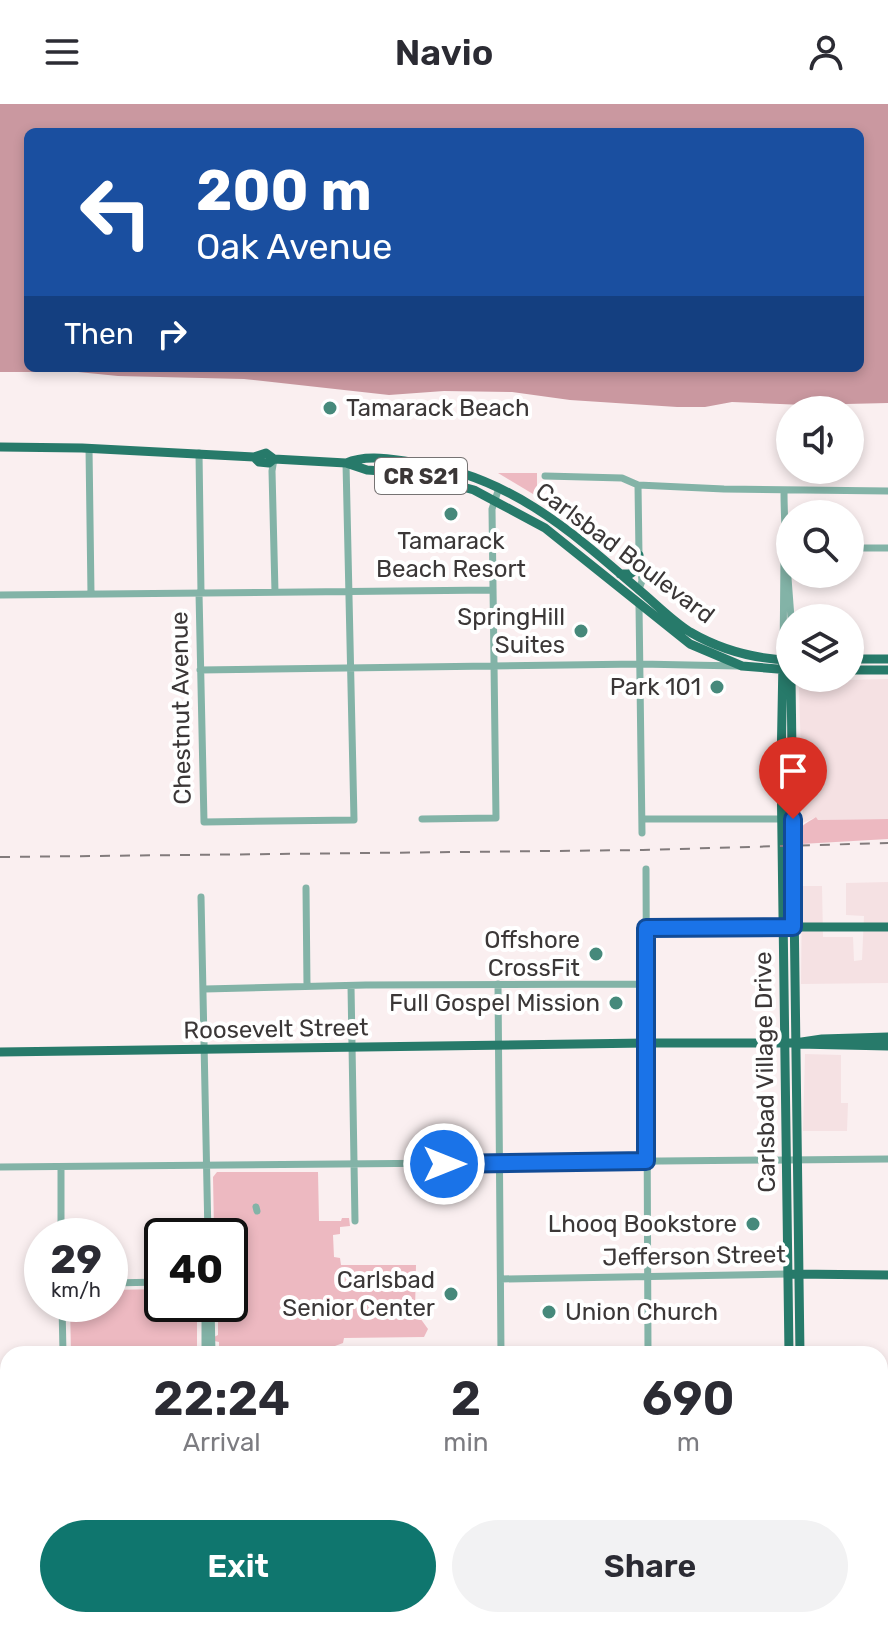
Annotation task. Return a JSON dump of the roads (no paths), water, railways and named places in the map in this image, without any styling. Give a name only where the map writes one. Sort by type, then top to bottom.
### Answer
[{"type":"main road","name":"Carlsbad Boulevard","points":[[0,447],[199,453],[254,457],[259,462],[269,463],[274,459],[346,463],[367,470],[411,473],[448,481],[494,498],[545,528],[690,644],[742,666],[776,665]]},
{"type":"main road","name":"Carlsbad Boulevard","points":[[346,463],[358,457],[423,464],[463,473],[499,488],[551,516],[673,619],[700,638],[747,656],[776,663]]},
{"type":"main road","points":[[620,573],[630,574],[636,570],[639,555]]},
{"type":"main road","points":[[607,578],[630,591],[639,589]]},
{"type":"main road","points":[[639,605],[673,619]]},
{"type":"main road","points":[[864,659],[888,659]]},
{"type":"main road","points":[[864,670],[888,670]]},
{"type":"main road","name":"Carlsbad Village Drive","points":[[785,692],[781,767],[788,819]]},
{"type":"main road","name":"Carlsbad Village Drive","points":[[789,1346],[793,1274],[788,927],[791,692]]},
{"type":"main road","points":[[788,927],[888,927]]},
{"type":"main road","name":"Roosevelt Street","points":[[0,1052],[646,1043],[790,1044],[822,1039],[888,1037]]},
{"type":"main road","points":[[790,1044],[888,1046]]},
{"type":"main road","name":"Carlsbad Village Drive","points":[[793,1274],[799,1346]]},
{"type":"main road","name":"Jefferson Street","points":[[793,1274],[888,1275]]},
{"type":"street","points":[[89,448],[91,594]]},
{"type":"street","name":"Chestnut Avenue","points":[[199,453],[204,822],[354,820],[349,668]]},
{"type":"street","points":[[274,459],[275,592]]},
{"type":"street","points":[[346,463],[349,668]]},
{"type":"street","points":[[545,476],[622,478],[638,485],[784,491],[888,491]]},
{"type":"street","points":[[638,485],[642,581],[639,589]]},
{"type":"street","points":[[422,819],[496,818],[492,509],[499,488]]},
{"type":"street","name":"Carlsbad Village Drive","points":[[784,491],[784,500]]},
{"type":"street","points":[[864,548],[888,548]]},
{"type":"street","points":[[0,595],[493,590]]},
{"type":"street","points":[[639,605],[642,833]]},
{"type":"street","points":[[200,670],[640,664],[742,666]]},
{"type":"street","points":[[642,819],[788,819]]},
{"type":"street","points":[[646,869],[644,984],[648,1346]]},
{"type":"street","points":[[306,888],[307,986]]},
{"type":"street","points":[[201,897],[208,1218]]},
{"type":"street","points":[[646,928],[788,927]]},
{"type":"street","points":[[498,984],[501,1346]]},
{"type":"street","points":[[205,989],[644,984]]},
{"type":"street","points":[[351,986],[355,1221]]},
{"type":"street","points":[[0,1167],[888,1159]]},
{"type":"street","points":[[61,1167],[61,1218]]},
{"type":"street","name":"Jefferson Street","points":[[501,1279],[793,1274]]},
{"type":"street","points":[[62,1322],[63,1346]]},
{"type":"street","points":[[205,1322],[205,1346]]},
{"type":"street","points":[[211,1322],[212,1346]]},
{"type":"railway","points":[[0,857],[643,850],[888,843]]},
{"type":"place","name":"Tamarack Beach","points":[[330,408]]},
{"type":"place","name":"Tamarack Beach Resort","points":[[451,514]]},
{"type":"place","name":"SpringHill Suites","points":[[581,631]]},
{"type":"place","name":"Park 101","points":[[717,687]]},
{"type":"place","name":"Offshore CrossFit","points":[[596,954]]},
{"type":"place","name":"Full Gospel Mission","points":[[616,1003]]},
{"type":"place","name":"Lhooq Bookstore","points":[[753,1224]]},
{"type":"place","name":"Carlsbad Senior Center","points":[[451,1294]]},
{"type":"place","name":"Union Church","points":[[549,1312]]}]
